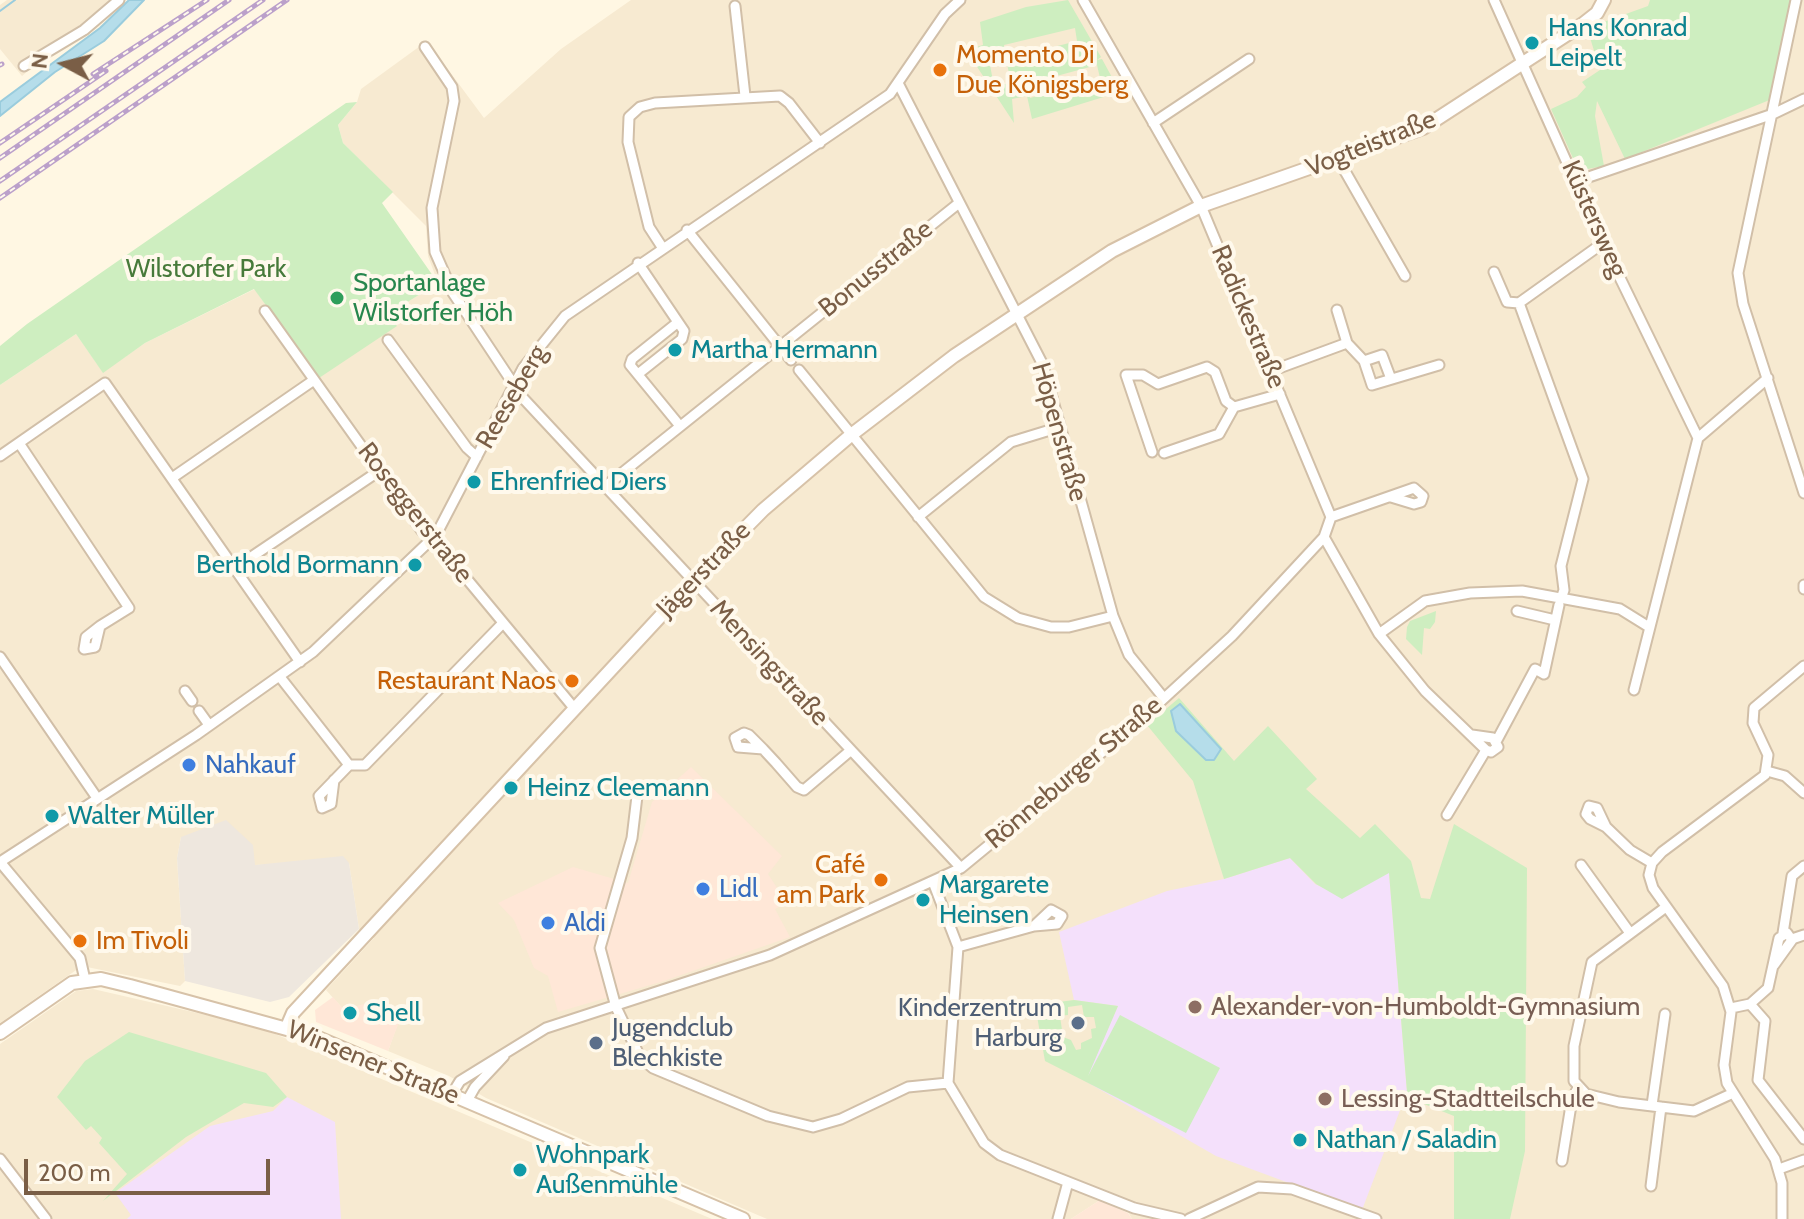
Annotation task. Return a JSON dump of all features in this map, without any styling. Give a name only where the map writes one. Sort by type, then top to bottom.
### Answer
[{"type":"street","points":[[24,66],[84,30],[119,0]]},
{"type":"street","name":"Reeseberg","points":[[0,862],[300,662],[432,540],[514,386],[537,348],[565,316],[638,263],[820,143],[899,85],[937,24],[960,0]]},
{"type":"street","name":"Radickestraße","points":[[1083,0],[1201,206],[1331,517]]},
{"type":"street","name":"Küstersweg","points":[[1494,0],[1603,243],[1698,438]]},
{"type":"street","name":"Vogteistraße","points":[[1201,206],[1423,128],[1592,18],[1604,0]]},
{"type":"street","points":[[1796,0],[1738,273],[1743,304],[1804,493]]},
{"type":"street","points":[[735,6],[745,96]]},
{"type":"street","name":"Mensingstraße","points":[[425,47],[452,87],[454,101],[432,208],[435,252],[453,293],[514,386],[961,868]]},
{"type":"street","points":[[1153,123],[1249,59]]},
{"type":"street","name":"Höpenstraße","points":[[899,85],[1043,365],[1113,616],[1129,655],[1163,697]]},
{"type":"street","points":[[662,247],[649,227],[628,142],[629,117],[647,104],[745,96],[784,98],[820,143]]},
{"type":"street","points":[[1577,181],[1773,114],[1804,99]]},
{"type":"street","points":[[1338,159],[1405,276]]},
{"type":"street","name":"Bonusstraße","points":[[607,485],[959,203]]},
{"type":"street","name":"Jägerstraße","points":[[287,1027],[293,1013],[574,708],[763,510],[851,435],[1018,313],[1124,244],[1201,206]]},
{"type":"street","points":[[687,230],[791,360]]},
{"type":"street","points":[[1494,272],[1507,302],[1519,303],[1603,243]]},
{"type":"street","points":[[638,263],[684,331],[682,339],[638,374]]},
{"type":"street","points":[[1391,497],[1331,517],[1324,537],[1379,634],[1425,691],[1486,750],[1495,750],[1497,740],[1535,669],[1544,674],[1564,590],[1561,566],[1583,479],[1519,303]]},
{"type":"street","points":[[1337,310],[1347,343],[1364,361],[1372,385],[1439,365]]},
{"type":"street","name":"Roseggerstraße","points":[[265,311],[432,540],[574,708]]},
{"type":"street","points":[[677,323],[632,359],[630,365],[680,426]]},
{"type":"street","points":[[388,340],[467,448],[477,457]]},
{"type":"street","points":[[1271,371],[1347,343]]},
{"type":"street","points":[[1364,361],[1382,355],[1391,379]]},
{"type":"street","points":[[1152,452],[1126,375],[1143,375],[1158,384],[1207,367],[1215,372],[1226,401],[1234,407]]},
{"type":"street","points":[[799,370],[975,589],[1013,616],[1063,627],[1113,616]]},
{"type":"street","points":[[1634,690],[1698,438],[1768,378]]},
{"type":"street","points":[[172,478],[314,380]]},
{"type":"street","points":[[0,456],[105,383],[300,662]]},
{"type":"street","points":[[1164,453],[1219,434],[1234,407],[1280,394]]},
{"type":"street","points":[[918,517],[1011,442],[1060,427]]},
{"type":"street","points":[[19,443],[129,608],[100,626]]},
{"type":"street","points":[[235,568],[379,471]]},
{"type":"street","name":"Rönneburger Straße","points":[[452,1094],[460,1081],[546,1028],[770,955],[961,868],[1079,774],[1232,636],[1324,537]]},
{"type":"street","points":[[1379,634],[1425,601],[1470,593],[1522,591],[1560,602],[1620,609],[1649,627]]},
{"type":"street","points":[[1517,611],[1555,620]]},
{"type":"street","points":[[334,780],[349,765],[365,765],[503,623]]},
{"type":"street","points":[[0,657],[97,798]]},
{"type":"street","points":[[1782,1219],[1779,1169],[1763,1137],[1731,1094],[1724,1065],[1731,1008],[1723,986],[1650,881],[1652,863],[1759,782],[1767,771],[1768,755],[1754,726],[1754,708],[1804,666]]},
{"type":"street","points":[[280,677],[349,765]]},
{"type":"street","points":[[185,691],[192,701]]},
{"type":"street","points":[[199,711],[209,725]]},
{"type":"street","points":[[1472,735],[1497,740]]},
{"type":"street","points":[[763,749],[797,787],[804,790],[850,751]]},
{"type":"street","points":[[1447,815],[1486,750]]},
{"type":"street","points":[[1767,771],[1785,776],[1804,793]]},
{"type":"street","points":[[637,796],[632,838],[600,948],[616,1007],[634,1047],[653,1068],[784,1122],[821,1127],[908,1087],[948,1083]]},
{"type":"street","points":[[1606,827],[1630,850],[1652,863]]},
{"type":"street","points":[[0,862],[80,958],[85,980],[68,985],[0,1033]]},
{"type":"street","points":[[1581,865],[1630,933]]},
{"type":"street","points":[[1788,936],[1792,876],[1804,866]]},
{"type":"street","points":[[933,882],[958,947],[948,1083],[984,1143],[1000,1155],[1068,1182],[1158,1216],[1181,1219]]},
{"type":"street","points":[[1562,1161],[1572,1099],[1578,1088],[1573,1073],[1574,1046],[1589,968],[1595,958],[1666,907]]},
{"type":"street","points":[[958,947],[1034,926]]},
{"type":"street","points":[[1731,1008],[1750,1004],[1768,988],[1777,943],[1788,936],[1804,935]]},
{"type":"street","name":"Winsener Straße","points":[[85,980],[104,980],[287,1027],[743,1219]]},
{"type":"street","points":[[1750,1004],[1765,1021],[1758,1080],[1804,1139]]},
{"type":"street","points":[[1651,1186],[1665,1014]]},
{"type":"street","name":"Rönneburger Straße","points":[[467,1101],[475,1087],[512,1047]]},
{"type":"street","points":[[1578,1088],[1619,1102],[1698,1111],[1731,1094]]},
{"type":"street","points":[[0,1159],[46,1219]]},
{"type":"street","points":[[1779,1169],[1804,1160]]},
{"type":"street","points":[[1058,1219],[1068,1182]]},
{"type":"street","points":[[1189,1219],[1258,1187],[1292,1189],[1376,1219]]},
{"type":"shaded area","points":[[7,0],[113,0],[22,76],[0,49],[0,5]]},
{"type":"shaded area","points":[[631,0],[1804,0],[1804,1219],[1132,1219],[1128,1212],[1100,1200],[1071,1219],[767,1219],[486,1098],[449,1076],[388,1051],[400,1017],[367,1004],[344,1010],[326,990],[374,938],[359,929],[349,863],[254,865],[181,837],[177,858],[185,981],[180,986],[82,966],[0,1023],[0,385],[76,334],[103,372],[145,343],[255,289],[314,376],[397,325],[393,319],[398,308],[438,283],[428,256],[426,226],[343,143],[338,125],[357,102],[361,89],[427,41],[484,118],[561,49]]},
{"type":"shaded area","points":[[691,767],[782,856],[768,874],[787,903],[775,909],[790,937],[664,981],[558,1012],[548,976],[534,968],[514,920],[498,903],[573,867],[628,883],[652,802]]},
{"type":"shaded area","points":[[226,820],[253,845],[255,865],[343,856],[349,863],[359,929],[289,997],[270,1002],[185,981],[177,858],[181,837]]},
{"type":"shaded area","name":"Alexander-von-Humboldt-Gymnasium","points":[[1290,858],[1315,884],[1328,890],[1389,872],[1407,1092],[1362,1210],[1216,1156],[1085,1081],[1118,1006],[1074,1000],[1059,932],[1167,891],[1224,879]]},
{"type":"shaded area","points":[[93,989],[254,1026],[712,1219],[0,1219],[0,1044],[76,991]]},
{"type":"shaded area","points":[[333,997],[344,1010],[367,1003],[401,1017],[388,1051],[316,1022],[315,1010]]},
{"type":"shaded area","points":[[287,1097],[335,1122],[341,1219],[127,1219],[131,1215],[115,1193],[210,1126],[273,1111]]},
{"type":"shaded area","points":[[1100,1200],[1128,1213],[1132,1219],[1071,1219]]},
{"type":"green space","points":[[1068,0],[1101,57],[1097,60],[1102,59],[1120,92],[1032,119],[1027,96],[1012,99],[1014,123],[966,50],[983,45],[980,22],[1026,7]],"holes":[[[1075,28],[1077,41],[1006,59],[1011,83],[994,86],[989,60],[1006,57],[1004,45]],[[1097,65],[1100,78],[1030,98],[1027,84]]]},
{"type":"green space","points":[[1650,0],[1792,0],[1772,99],[1625,159],[1597,101],[1595,116],[1604,166],[1582,170],[1576,165],[1551,109],[1577,97],[1586,87],[1582,82],[1600,70],[1587,28],[1648,6]]},
{"type":"green space","name":"Wilstorfer Park","points":[[357,102],[338,125],[343,143],[393,192],[382,203],[438,283],[398,308],[393,319],[397,326],[319,378],[254,289],[145,343],[103,373],[76,334],[0,385],[0,346],[27,324],[346,103]]},
{"type":"green space","points":[[1436,611],[1435,622],[1430,629],[1424,628],[1422,655],[1406,639],[1407,627],[1410,621]]},
{"type":"green space","points":[[1179,698],[1234,761],[1268,726],[1317,779],[1306,789],[1360,838],[1375,824],[1411,861],[1421,898],[1430,899],[1454,824],[1527,868],[1525,1151],[1510,1219],[1454,1219],[1454,1116],[1419,1102],[1407,1092],[1389,873],[1342,899],[1316,884],[1290,858],[1224,879],[1193,781],[1147,725]]},
{"type":"green space","points":[[1074,1000],[1118,1006],[1088,1076],[1120,1015],[1220,1068],[1186,1133],[1045,1061],[1035,1005]],"holes":[[[1082,1005],[1084,1017],[1094,1017],[1096,1028],[1091,1029],[1092,1038],[1081,1043],[1081,1049],[1076,1050],[1071,1040],[1063,1037],[1060,1016],[1068,1015],[1068,1007]]]},
{"type":"green space","points":[[129,1032],[266,1073],[287,1097],[273,1107],[244,1103],[186,1137],[103,1201],[127,1174],[99,1143],[102,1138],[91,1126],[86,1130],[57,1097],[85,1061]]},
{"type":"water","points":[[129,0],[144,0],[104,41],[55,72],[0,116],[0,102],[100,28]]},
{"type":"water","points":[[1180,704],[1221,749],[1214,760],[1206,760],[1176,731],[1171,711]]},
{"type":"waterway","points":[[0,11],[15,0]]},
{"type":"railway","points":[[93,74],[207,0]]},
{"type":"railway","points":[[0,158],[229,0]]},
{"type":"railway","points":[[0,181],[263,0]]},
{"type":"railway","points":[[0,198],[287,0]]},
{"type":"railway","points":[[0,143],[106,71]]},
{"type":"place","name":"Hans Konrad Leipelt","points":[[1532,43]]},
{"type":"place","name":"Momento Di Due Königsberg","points":[[940,70]]},
{"type":"place","name":"Sportanlage Wilstorfer Höh","points":[[337,298]]},
{"type":"place","name":"Martha Hermann","points":[[675,350]]},
{"type":"place","name":"Ehrenfried Diers","points":[[474,482]]},
{"type":"place","name":"Berthold Bormann","points":[[415,565]]},
{"type":"place","name":"Restaurant Naos","points":[[572,681]]},
{"type":"place","name":"Nahkauf","points":[[189,765]]},
{"type":"place","name":"Heinz Cleemann","points":[[511,788]]},
{"type":"place","name":"Walter Müller","points":[[52,816]]},
{"type":"place","name":"Café am Park","points":[[881,880]]},
{"type":"place","name":"Lidl","points":[[703,889]]},
{"type":"place","name":"Margarete Heinsen","points":[[923,900]]},
{"type":"place","name":"Aldi","points":[[548,923]]},
{"type":"place","name":"Im Tivoli","points":[[80,941]]},
{"type":"place","name":"Alexander-von-Humboldt-Gymnasium","points":[[1195,1007]]},
{"type":"place","name":"Shell","points":[[350,1013]]},
{"type":"place","name":"Kinderzentrum Harburg","points":[[1078,1023]]},
{"type":"place","name":"Jugendclub Blechkiste","points":[[596,1043]]},
{"type":"place","name":"Lessing-Stadtteilschule","points":[[1325,1099]]},
{"type":"place","name":"Nathan / Saladin","points":[[1300,1140]]},
{"type":"place","name":"Wohnpark Außenmühle","points":[[520,1170]]}]
